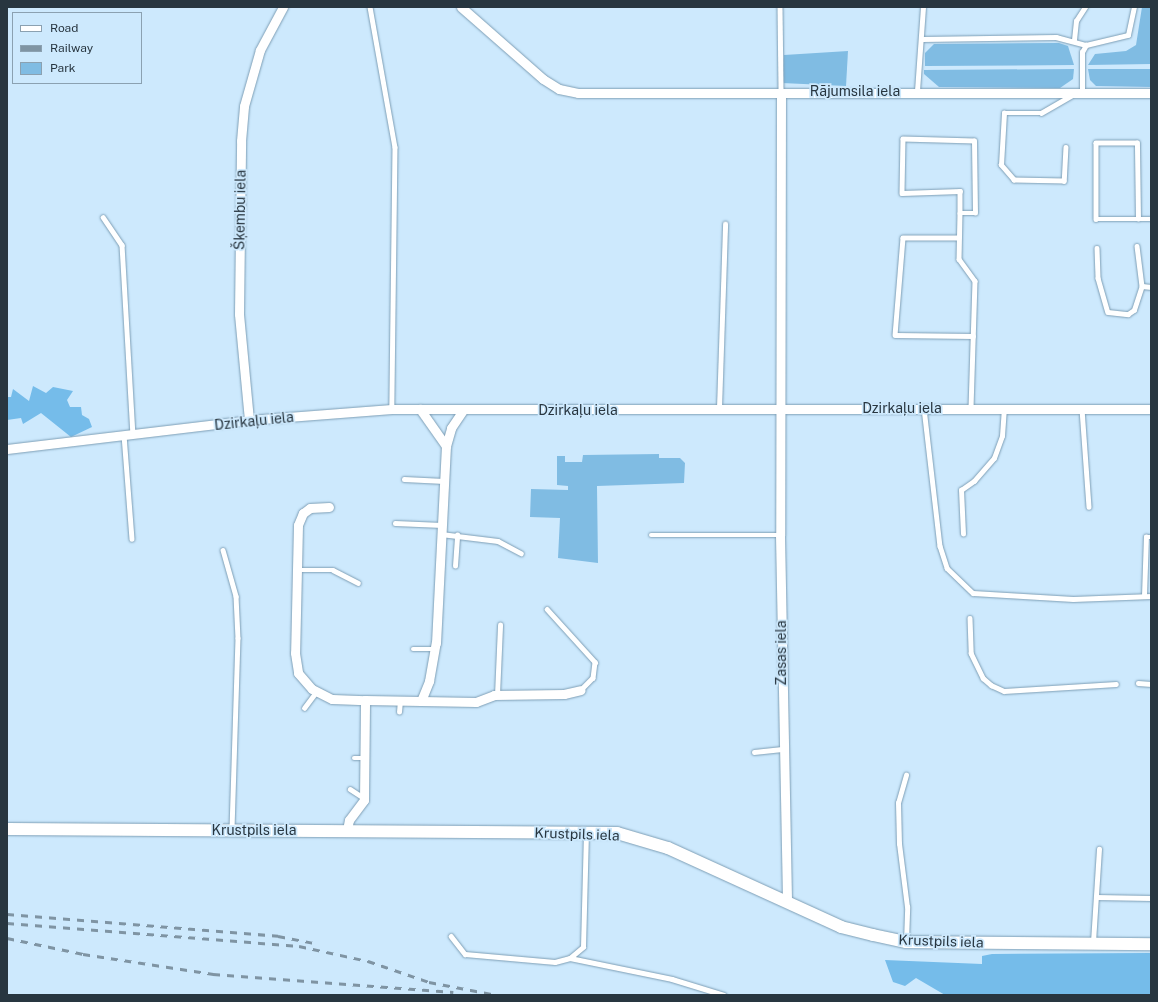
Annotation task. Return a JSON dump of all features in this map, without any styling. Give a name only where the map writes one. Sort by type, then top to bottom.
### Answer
[{"type":"main road","name":"Krustpils iela","points":[[7,829],[347,830],[617,833],[668,848],[786,899],[842,927],[906,942],[1151,944]]},
{"type":"street","name":"Šķembu iela","points":[[249,420],[239,314],[241,141],[244,106],[260,50],[283,7]]},
{"type":"street","name":"Rājumsila iela","points":[[461,7],[559,89],[578,93],[917,91],[1151,93]]},
{"type":"street","name":"Zasas iela","points":[[781,93],[782,407],[780,535],[782,750],[786,899]]},
{"type":"street","name":"Dzirkaļu iela","points":[[7,449],[249,420],[420,408],[463,410],[782,407],[1151,410]]},
{"type":"street","points":[[420,408],[446,446]]},
{"type":"street","points":[[421,701],[429,681],[434,649],[446,446],[451,428],[463,410]]},
{"type":"street","points":[[329,507],[310,508],[303,513],[298,525],[295,653],[298,673],[317,691],[332,699],[476,702],[497,695],[564,694],[581,690]]},
{"type":"street","points":[[347,830],[349,820],[364,798],[365,700]]},
{"type":"lane","points":[[370,7],[395,147],[392,409]]},
{"type":"lane","points":[[780,7],[781,93]]},
{"type":"lane","points":[[917,91],[922,40],[923,7]]},
{"type":"lane","points":[[1074,40],[1076,21],[1085,7]]},
{"type":"lane","points":[[922,40],[1056,37],[1074,40],[1086,45],[1128,35],[1134,7]]},
{"type":"lane","points":[[1066,147],[1064,181],[1014,180],[1001,165],[1004,113],[1041,113],[1079,93],[1082,52],[1086,45]]},
{"type":"lane","points":[[960,213],[975,213],[974,141],[903,139],[902,193],[960,191],[959,259],[975,281],[971,408]]},
{"type":"lane","points":[[1138,219],[1138,143],[1096,143],[1096,219],[1138,219],[1151,219]]},
{"type":"lane","points":[[103,217],[122,245],[132,539]]},
{"type":"lane","points":[[719,408],[725,224]]},
{"type":"lane","points":[[959,238],[903,238],[895,334],[973,336]]},
{"type":"lane","points":[[1097,248],[1098,278],[1108,312],[1128,314],[1134,310],[1142,286],[1137,246]]},
{"type":"lane","points":[[1142,286],[1151,287]]},
{"type":"lane","points":[[924,408],[940,546],[948,568],[973,593],[1073,599],[1151,596]]},
{"type":"lane","points":[[963,534],[961,490],[974,481],[994,458],[1002,436],[1004,408]]},
{"type":"lane","points":[[1082,409],[1090,507]]},
{"type":"lane","points":[[404,480],[444,481]]},
{"type":"lane","points":[[395,523],[442,529],[457,535],[498,541],[522,553]]},
{"type":"lane","points":[[456,566],[457,535]]},
{"type":"lane","points":[[651,535],[780,535]]},
{"type":"lane","points":[[1144,596],[1146,537],[1151,537]]},
{"type":"lane","points":[[223,550],[236,596],[238,631],[232,830]]},
{"type":"lane","points":[[298,570],[333,570],[358,583]]},
{"type":"lane","points":[[547,610],[595,662],[593,678],[581,690]]},
{"type":"lane","points":[[970,618],[971,653],[983,678],[991,685],[1004,691],[1116,684]]},
{"type":"lane","points":[[497,695],[500,625]]},
{"type":"lane","points":[[413,649],[434,649]]},
{"type":"lane","points":[[1138,683],[1151,684]]},
{"type":"lane","points":[[304,708],[317,691]]},
{"type":"lane","points":[[399,712],[400,701]]},
{"type":"lane","points":[[754,752],[782,750]]},
{"type":"lane","points":[[354,758],[365,758]]},
{"type":"lane","points":[[906,775],[898,804],[898,844],[907,907],[906,942]]},
{"type":"lane","points":[[350,789],[364,798]]},
{"type":"lane","points":[[451,936],[465,954],[555,962],[570,958],[584,947],[586,833]]},
{"type":"lane","points":[[1093,944],[1099,849]]},
{"type":"lane","points":[[1096,896],[1151,898]]},
{"type":"lane","points":[[570,958],[672,979],[724,995]]},
{"type":"green space","points":[[1142,7],[1151,7],[1151,64],[1088,65],[1095,54],[1126,51],[1136,45]]},
{"type":"green space","points":[[1059,43],[1068,46],[1074,65],[925,66],[925,53],[934,44]]},
{"type":"green space","points":[[848,51],[846,86],[782,83],[784,55]]},
{"type":"green space","points":[[1074,69],[1073,79],[1060,88],[939,87],[924,74],[924,70]]},
{"type":"green space","points":[[1088,69],[1151,69],[1151,87],[1096,86],[1090,80]]},
{"type":"green space","points":[[659,454],[659,458],[680,458],[685,463],[684,483],[597,486],[598,563],[558,558],[560,518],[530,517],[531,489],[568,490],[568,486],[557,485],[557,456],[565,456],[565,462],[582,462],[583,455]]},
{"type":"shaded area","points":[[33,386],[46,393],[53,387],[73,391],[67,400],[70,407],[81,407],[82,415],[89,419],[92,427],[71,437],[41,413],[23,424],[21,418],[7,420],[7,397],[11,397],[13,389],[29,401]]},
{"type":"shaded area","points":[[1151,953],[1151,995],[945,995],[916,978],[905,986],[893,982],[885,960],[982,964],[982,956],[992,954]]},
{"type":"railway","points":[[7,914],[278,936],[313,943]]},
{"type":"railway","points":[[7,923],[299,946],[368,961],[429,982],[497,995]]},
{"type":"railway","points":[[7,938],[83,954],[213,974],[453,992]]}]
